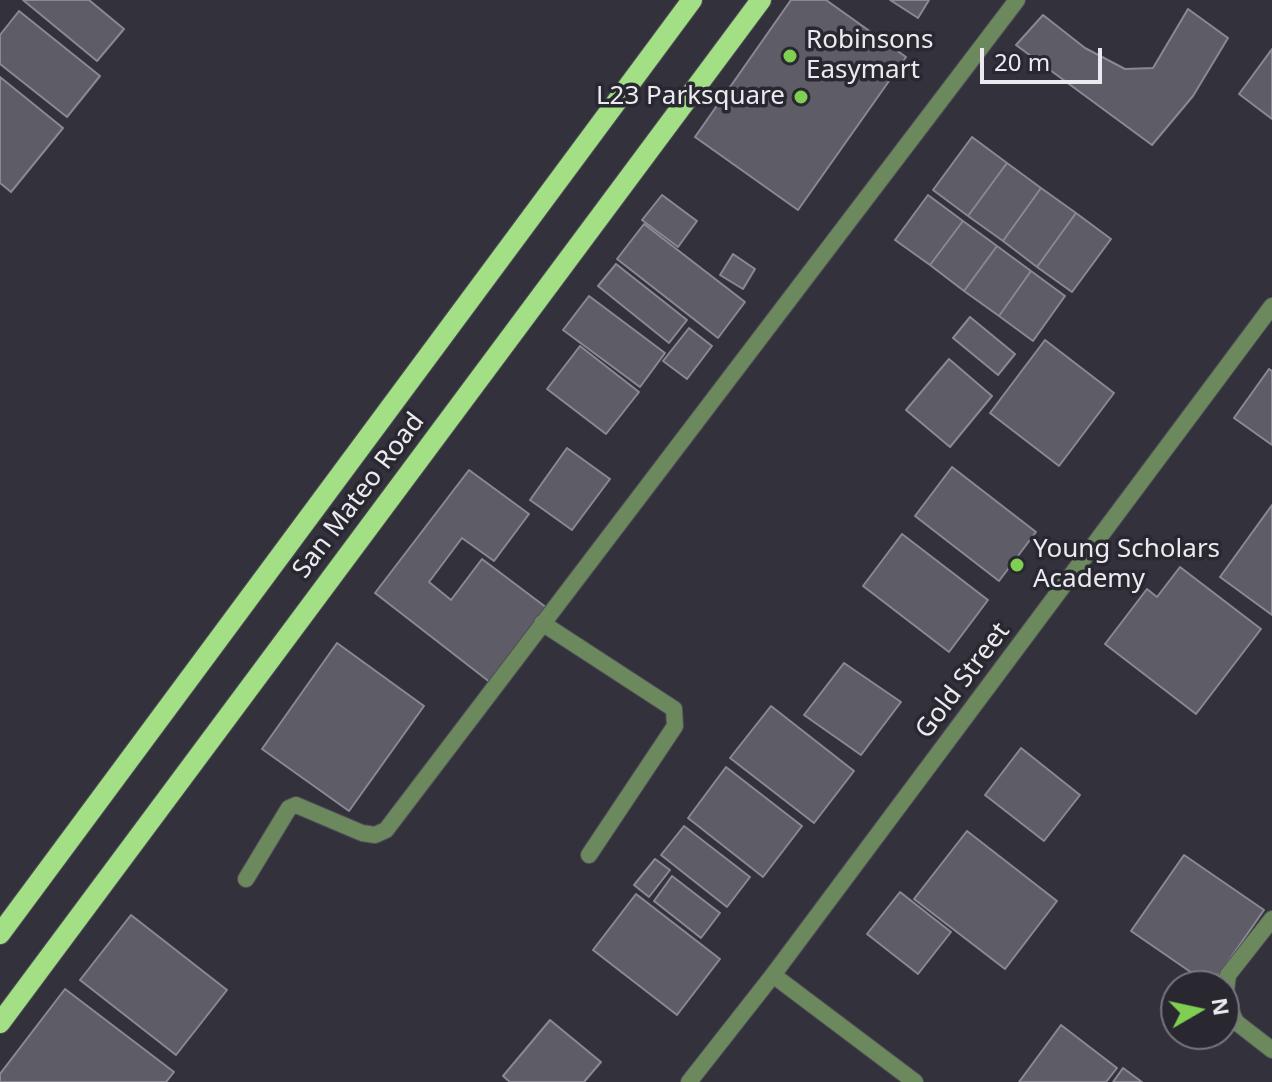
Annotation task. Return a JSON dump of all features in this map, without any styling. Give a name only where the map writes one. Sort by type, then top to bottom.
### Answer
[{"type":"main road","name":"San Mateo Road","points":[[0,934],[692,0]]},
{"type":"main road","name":"San Mateo Road","points":[[0,1023],[761,0]]},
{"type":"street","points":[[246,879],[289,808],[296,805],[362,833],[375,835],[386,830],[1017,0]]},
{"type":"street","name":"Gold Street","points":[[689,1082],[773,975],[1272,306]]},
{"type":"street","points":[[542,623],[674,709],[675,726],[589,855]]},
{"type":"street","points":[[1272,919],[1228,975],[1225,999],[1236,1022],[1272,1050]]},
{"type":"street","points":[[773,975],[915,1082]]},
{"type":"building","points":[[23,0],[89,0],[124,29],[97,61]]},
{"type":"building","name":"L23 Parksquare","points":[[791,0],[826,0],[906,57],[798,210],[695,137]]},
{"type":"building","points":[[890,0],[929,0],[918,18]]},
{"type":"building","points":[[1188,9],[1228,38],[1193,96],[1152,145],[1016,45],[1043,15],[1085,48],[1125,69],[1153,68]]},
{"type":"building","points":[[19,11],[100,76],[67,117],[0,64],[0,35]]},
{"type":"building","points":[[1272,49],[1272,119],[1239,94]]},
{"type":"building","points":[[0,77],[63,128],[11,192],[0,183]]},
{"type":"building","points":[[972,137],[1007,163],[968,216],[933,190]]},
{"type":"building","points":[[1007,163],[1041,188],[1003,241],[968,216]]},
{"type":"building","points":[[1041,188],[1076,213],[1037,267],[1003,241]]},
{"type":"building","points":[[662,195],[697,221],[678,247],[642,220]]},
{"type":"building","points":[[928,195],[963,221],[930,265],[895,240]]},
{"type":"building","points":[[1076,213],[1111,239],[1072,292],[1037,267]]},
{"type":"building","points":[[963,221],[997,246],[964,291],[930,265]]},
{"type":"building","points":[[644,224],[745,302],[718,338],[617,259]]},
{"type":"building","points":[[997,246],[1031,271],[999,316],[964,291]]},
{"type":"building","points":[[733,254],[755,269],[743,289],[720,275]]},
{"type":"building","points":[[616,264],[687,320],[669,343],[598,286]]},
{"type":"building","points":[[1031,271],[1065,296],[1033,341],[999,316]]},
{"type":"building","points":[[589,296],[665,353],[640,387],[563,330]]},
{"type":"building","points":[[970,317],[1015,354],[998,375],[953,338]]},
{"type":"building","points":[[689,328],[712,346],[687,379],[663,361]]},
{"type":"building","points":[[1045,340],[1114,393],[1059,466],[990,413]]},
{"type":"building","points":[[580,346],[639,392],[606,434],[547,389]]},
{"type":"building","points":[[949,359],[992,396],[950,447],[906,410]]},
{"type":"building","points":[[1269,369],[1272,371],[1272,445],[1234,418]]},
{"type":"building","points":[[567,448],[610,479],[572,530],[530,500]]},
{"type":"building","points":[[952,467],[1036,532],[999,581],[915,516]]},
{"type":"building","points":[[469,470],[529,514],[494,561],[462,538],[429,582],[451,600],[482,559],[547,608],[491,683],[375,593]]},
{"type":"building","points":[[1272,505],[1272,615],[1220,577]]},
{"type":"building","points":[[902,534],[988,600],[949,652],[863,586]]},
{"type":"building","points":[[1180,567],[1261,629],[1196,714],[1105,644],[1147,589],[1157,597]]},
{"type":"building","points":[[337,643],[424,706],[349,811],[262,749]]},
{"type":"building","points":[[844,663],[901,702],[861,755],[804,715]]},
{"type":"building","points":[[771,706],[854,771],[814,823],[730,758]]},
{"type":"building","points":[[1021,748],[1080,795],[1044,841],[985,795]]},
{"type":"building","points":[[726,767],[802,826],[763,877],[688,818]]},
{"type":"building","points":[[684,826],[750,877],[727,907],[661,855]]},
{"type":"building","points":[[967,831],[1057,901],[1005,969],[914,899]]},
{"type":"building","points":[[1184,855],[1264,910],[1222,970],[1188,970],[1131,931]]},
{"type":"building","points":[[655,859],[670,870],[649,897],[634,885]]},
{"type":"building","points":[[672,876],[720,913],[701,938],[654,901]]},
{"type":"building","points":[[900,892],[951,932],[918,974],[867,934]]},
{"type":"building","points":[[636,894],[720,959],[677,1015],[593,950]]},
{"type":"building","points":[[131,915],[227,990],[176,1055],[80,980]]},
{"type":"building","points":[[65,989],[174,1072],[166,1082],[0,1082],[0,1074]]},
{"type":"building","points":[[550,1020],[601,1062],[584,1082],[510,1082],[503,1076]]},
{"type":"building","points":[[1061,1025],[1117,1068],[1106,1082],[1019,1082]]},
{"type":"building","points":[[1123,1068],[1142,1082],[1113,1082]]},
{"type":"place","name":"Robinsons Easymart","points":[[790,56]]},
{"type":"place","name":"L23 Parksquare","points":[[801,97]]},
{"type":"place","name":"Young Scholars Academy","points":[[1017,565]]}]
